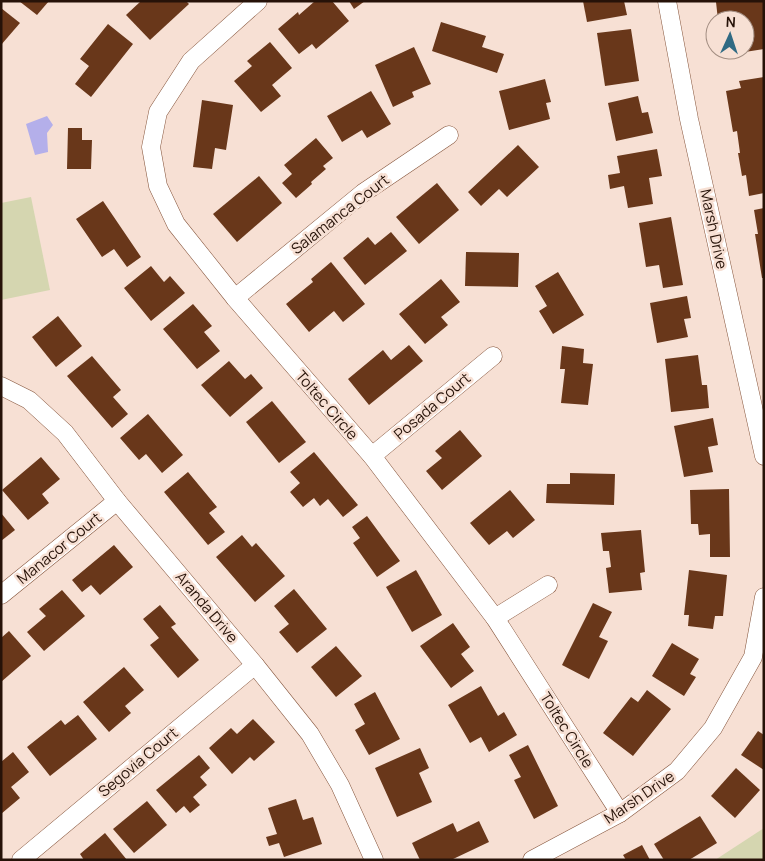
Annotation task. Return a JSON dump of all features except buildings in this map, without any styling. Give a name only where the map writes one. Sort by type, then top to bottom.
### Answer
[{"type":"street","name":"Toltec Circle","points":[[258,1],[191,61],[158,112],[151,147],[158,186],[176,224],[235,298],[372,456],[495,618],[620,813]]},
{"type":"street","name":"Marsh Drive","points":[[667,1],[689,119],[764,456]]},
{"type":"street","name":"Salamanca Court","points":[[235,298],[363,193],[449,135]]},
{"type":"street","name":"Posada Court","points":[[372,456],[493,356]]},
{"type":"street","name":"Aranda Drive","points":[[1,386],[29,400],[65,433],[117,501],[256,665],[310,734],[340,785],[374,860]]},
{"type":"street","name":"Manacor Court","points":[[1,595],[117,501]]},
{"type":"street","points":[[495,618],[548,585]]},
{"type":"street","name":"Marsh Drive","points":[[532,860],[620,813],[677,771],[713,728],[753,657],[764,597]]},
{"type":"street","name":"Segovia Court","points":[[21,860],[256,665]]},
{"type":"green space","points":[[31,197],[50,290],[1,300],[1,203]]},
{"type":"green space","points":[[764,828],[764,860],[715,860]]},
{"type":"shaded area","points":[[47,116],[53,125],[47,133],[48,152],[35,155],[26,124]]}]
